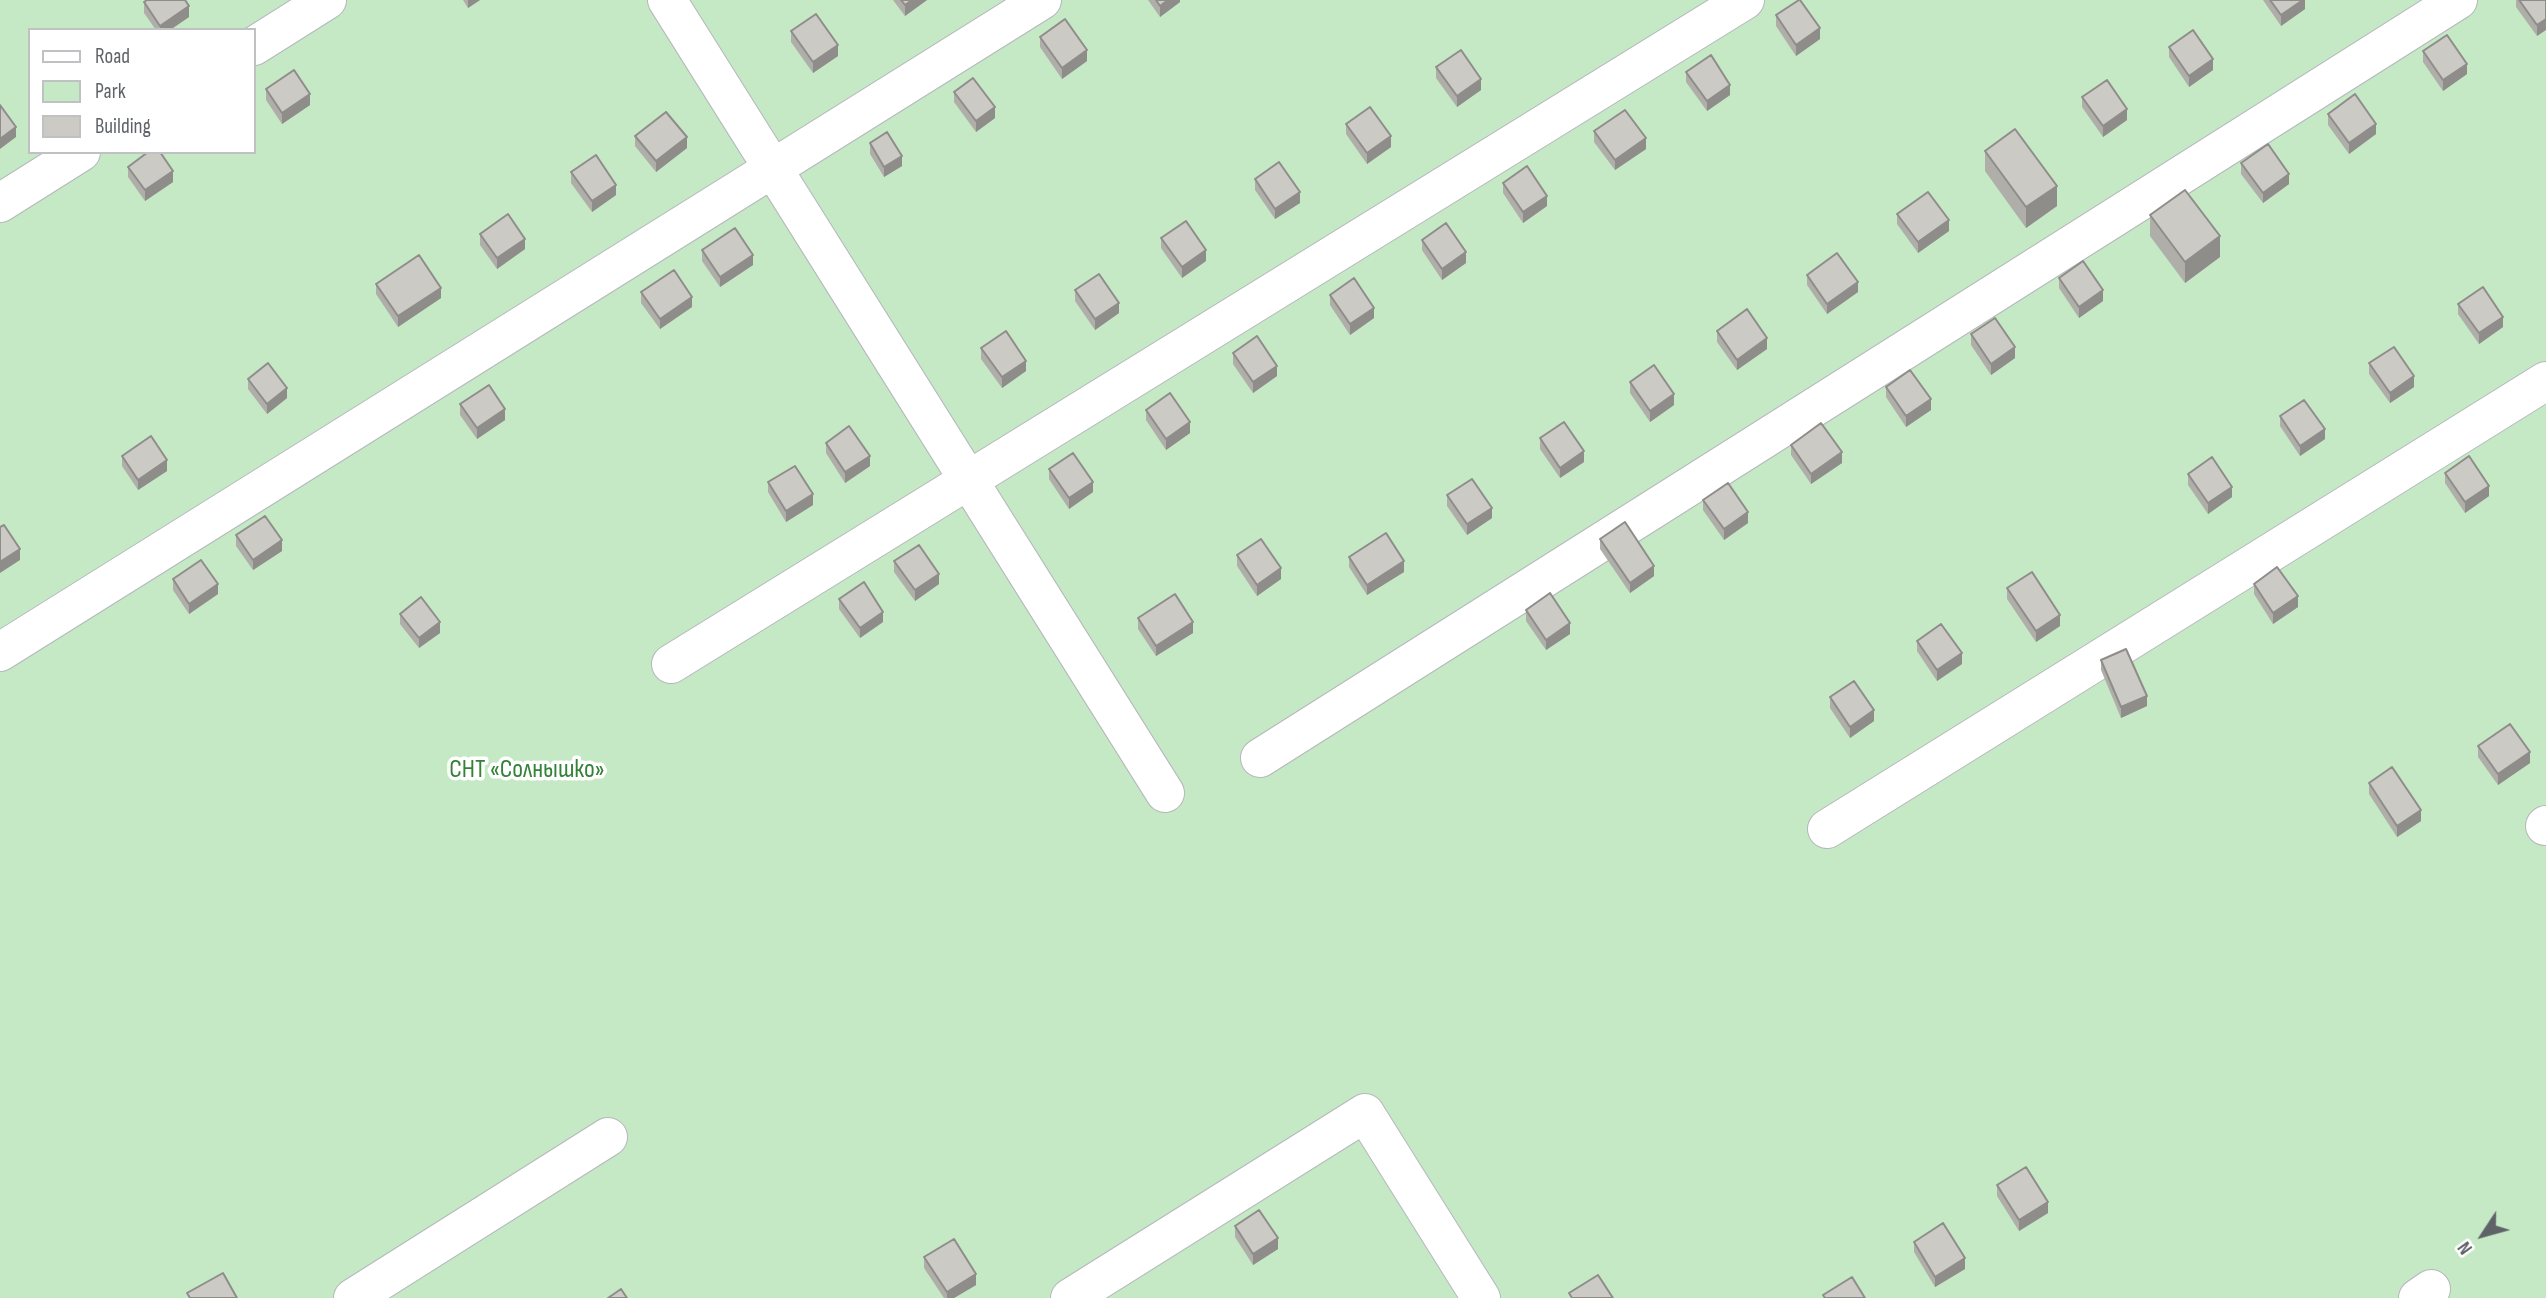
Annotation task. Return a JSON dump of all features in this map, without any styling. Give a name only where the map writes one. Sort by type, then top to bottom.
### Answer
[{"type":"street","points":[[256,45],[327,0]]},
{"type":"street","points":[[667,0],[1165,793]]},
{"type":"street","points":[[0,652],[1042,0]]},
{"type":"street","points":[[671,664],[1745,0]]},
{"type":"street","points":[[1260,758],[2458,0]]},
{"type":"street","points":[[0,203],[78,154]]},
{"type":"street","points":[[1827,829],[2546,380]]},
{"type":"street","points":[[1070,1298],[1365,1113],[1481,1298]]},
{"type":"street","points":[[353,1298],[608,1137]]},
{"type":"green space","name":"СНТ «Солнышко»","points":[[0,0],[2546,0],[2546,1298],[0,1298]]},
{"type":"building","points":[[185,0],[189,6],[160,26],[144,2]]},
{"type":"building","points":[[1156,0],[1168,0],[1160,6]]},
{"type":"building","points":[[1799,0],[1820,28],[1796,45],[1776,15]]},
{"type":"building","points":[[2270,0],[2303,0],[2281,15]]},
{"type":"building","points":[[2519,0],[2546,0],[2546,19],[2537,25]]},
{"type":"building","points":[[816,14],[838,45],[813,62],[791,31]]},
{"type":"building","points":[[1065,19],[1087,50],[1062,68],[1040,37]]},
{"type":"building","points":[[2193,30],[2213,59],[2189,76],[2169,47]]},
{"type":"building","points":[[2447,35],[2467,64],[2443,80],[2423,51]]},
{"type":"building","points":[[1461,50],[1481,79],[1457,96],[1436,67]]},
{"type":"building","points":[[1711,55],[1730,85],[1707,101],[1686,72]]},
{"type":"building","points":[[294,70],[310,94],[282,113],[266,89]]},
{"type":"building","points":[[973,78],[995,107],[976,121],[954,92]]},
{"type":"building","points":[[2107,80],[2127,109],[2103,126],[2082,97]]},
{"type":"building","points":[[2355,94],[2376,124],[2349,143],[2328,114]]},
{"type":"building","points":[[0,105],[16,127],[0,139]]},
{"type":"building","points":[[1370,107],[1391,136],[1367,153],[1346,124]]},
{"type":"building","points":[[1625,110],[1646,138],[1615,160],[1594,131]]},
{"type":"building","points":[[666,112],[687,137],[656,161],[635,136]]},
{"type":"building","points":[[2015,129],[2057,186],[2026,207],[1985,151]]},
{"type":"building","points":[[887,132],[902,156],[884,167],[870,143]]},
{"type":"building","points":[[2268,144],[2289,174],[2263,193],[2241,163]]},
{"type":"building","points":[[145,154],[161,154],[173,171],[145,190],[128,167]]},
{"type":"building","points":[[596,155],[616,185],[592,201],[571,172]]},
{"type":"building","points":[[1279,162],[1300,192],[1275,209],[1255,179]]},
{"type":"building","points":[[1527,166],[1547,196],[1523,212],[1503,183]]},
{"type":"building","points":[[2185,190],[2220,236],[2185,262],[2150,215]]},
{"type":"building","points":[[1928,192],[1949,220],[1918,242],[1897,214]]},
{"type":"building","points":[[508,214],[525,239],[497,258],[480,234]]},
{"type":"building","points":[[1186,221],[1206,250],[1182,267],[1161,238]]},
{"type":"building","points":[[1446,223],[1466,252],[1442,269],[1422,240]]},
{"type":"building","points":[[735,228],[753,255],[720,277],[702,250]]},
{"type":"building","points":[[1837,253],[1858,282],[1827,304],[1807,275]]},
{"type":"building","points":[[419,255],[441,288],[398,316],[376,284]]},
{"type":"building","points":[[2083,261],[2103,290],[2079,307],[2059,278]]},
{"type":"building","points":[[674,270],[692,297],[660,319],[641,292]]},
{"type":"building","points":[[1099,274],[1119,303],[1095,319],[1075,290]]},
{"type":"building","points":[[1354,278],[1374,308],[1350,324],[1330,295]]},
{"type":"building","points":[[2483,287],[2503,317],[2479,333],[2458,304]]},
{"type":"building","points":[[1747,309],[1767,338],[1737,360],[1717,331]]},
{"type":"building","points":[[1995,318],[2015,347],[1991,364],[1971,334]]},
{"type":"building","points":[[1006,331],[1026,361],[1002,377],[981,348]]},
{"type":"building","points":[[1257,336],[1277,366],[1253,382],[1233,353]]},
{"type":"building","points":[[2394,347],[2414,376],[2390,393],[2369,363]]},
{"type":"building","points":[[268,363],[287,388],[267,404],[248,379]]},
{"type":"building","points":[[1654,365],[1674,394],[1650,411],[1630,382]]},
{"type":"building","points":[[1910,370],[1931,399],[1906,416],[1886,387]]},
{"type":"building","points":[[489,385],[505,409],[477,428],[460,404]]},
{"type":"building","points":[[1170,393],[1190,422],[1166,439],[1146,410]]},
{"type":"building","points":[[2304,400],[2325,429],[2300,446],[2280,416]]},
{"type":"building","points":[[1564,422],[1584,451],[1560,468],[1540,438]]},
{"type":"building","points":[[1821,423],[1842,452],[1811,474],[1791,445]]},
{"type":"building","points":[[849,426],[870,456],[845,472],[826,443]]},
{"type":"building","points":[[151,436],[167,460],[138,480],[122,456]]},
{"type":"building","points":[[1073,453],[1093,482],[1069,498],[1049,469]]},
{"type":"building","points":[[2469,456],[2489,486],[2465,502],[2445,473]]},
{"type":"building","points":[[2212,457],[2232,487],[2208,503],[2188,474]]},
{"type":"building","points":[[795,466],[813,494],[786,511],[768,482]]},
{"type":"building","points":[[1472,479],[1492,508],[1467,524],[1447,495]]},
{"type":"building","points":[[1728,483],[1748,512],[1724,529],[1703,500]]},
{"type":"building","points":[[265,516],[282,540],[253,560],[236,535]]},
{"type":"building","points":[[1625,522],[1654,566],[1630,583],[1600,539]]},
{"type":"building","points":[[4,525],[20,549],[0,562],[0,527]]},
{"type":"building","points":[[1386,533],[1404,561],[1367,585],[1349,557]]},
{"type":"building","points":[[1261,539],[1281,568],[1257,585],[1237,555]]},
{"type":"building","points":[[919,545],[939,574],[915,590],[894,561]]},
{"type":"building","points":[[201,560],[218,584],[189,604],[173,579]]},
{"type":"building","points":[[2277,567],[2298,596],[2273,613],[2254,584]]},
{"type":"building","points":[[2032,572],[2060,615],[2036,631],[2007,588]]},
{"type":"building","points":[[864,582],[883,612],[860,628],[839,599]]},
{"type":"building","points":[[1550,593],[1570,623],[1546,640],[1526,610]]},
{"type":"building","points":[[1175,594],[1193,622],[1156,646],[1138,618]]},
{"type":"building","points":[[421,597],[440,622],[419,638],[400,614]]},
{"type":"building","points":[[1941,624],[1962,653],[1937,670],[1917,641]]},
{"type":"building","points":[[2126,649],[2147,696],[2121,707],[2101,660]]},
{"type":"building","points":[[1854,681],[1874,710],[1850,727],[1830,697]]},
{"type":"building","points":[[2510,724],[2530,752],[2498,774],[2478,746]]},
{"type":"building","points":[[2392,767],[2421,810],[2397,826],[2369,783]]},
{"type":"building","points":[[2026,1167],[2048,1202],[2019,1220],[1997,1185]]},
{"type":"building","points":[[1259,1210],[1278,1238],[1253,1254],[1235,1226]]},
{"type":"building","points":[[1943,1223],[1965,1258],[1935,1277],[1914,1242]]},
{"type":"building","points":[[954,1239],[976,1274],[947,1292],[924,1257]]},
{"type":"building","points":[[223,1273],[237,1298],[190,1298],[187,1293]]},
{"type":"building","points":[[1598,1275],[1613,1298],[1572,1298],[1569,1293]]},
{"type":"building","points":[[1852,1277],[1865,1298],[1825,1298],[1823,1295]]},
{"type":"building","points":[[621,1289],[627,1298],[608,1298]]}]
